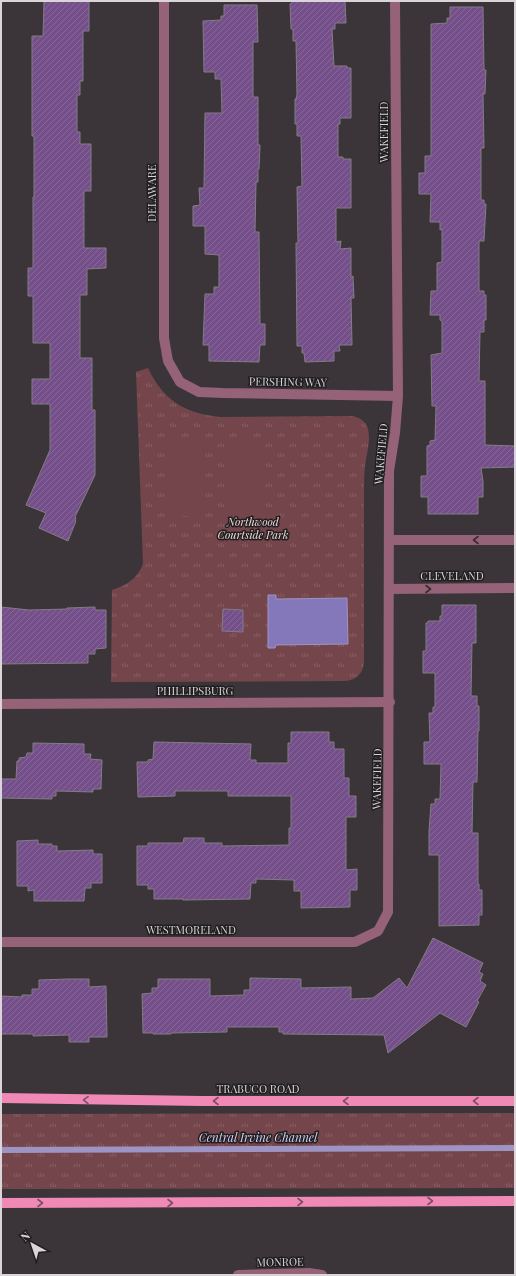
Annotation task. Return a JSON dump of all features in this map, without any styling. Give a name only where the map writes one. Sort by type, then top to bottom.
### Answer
[{"type":"main road","name":"TRABUCO ROAD","points":[[1,1098],[202,1101],[515,1101]]},
{"type":"main road","points":[[1,1203],[515,1201]]},
{"type":"street","name":"DELAWARE","points":[[164,1],[164,338],[168,361],[180,382]]},
{"type":"street","name":"WAKEFIELD","points":[[378,931],[388,912],[390,702],[389,470],[395,433],[398,396],[395,1]]},
{"type":"street","name":"PERSHING WAY","points":[[180,382],[199,392],[231,394],[398,396]]},
{"type":"street","points":[[390,540],[515,540]]},
{"type":"street","name":"CLEVELAND","points":[[389,589],[515,588]]},
{"type":"street","name":"PHILLIPSBURG","points":[[1,704],[390,702]]},
{"type":"street","name":"WESTMORELAND","points":[[1,942],[355,942],[378,931]]},
{"type":"street","name":"MONROE","points":[[238,1275],[309,1273],[322,1275]]},
{"type":"green space","name":"Northwood Courtside Park","points":[[148,368],[154,379],[168,397],[186,409],[197,413],[221,417],[352,416],[365,423],[368,429],[369,444],[364,482],[364,662],[362,670],[358,676],[348,681],[111,682],[112,590],[135,578],[143,564],[136,372]]},
{"type":"green space","points":[[169,441],[203,441],[202,516],[168,516]]},
{"type":"green space","points":[[227,442],[261,442],[260,517],[226,517]]},
{"type":"green space","points":[[515,1113],[515,1188],[1,1189],[1,1114]]},
{"type":"shaded area","points":[[268,595],[276,595],[276,599],[347,598],[348,644],[276,645],[275,648],[268,648]]},
{"type":"building","points":[[44,1],[89,1],[89,31],[83,31],[83,81],[80,81],[80,95],[77,95],[77,132],[80,132],[80,144],[91,144],[91,191],[84,191],[84,248],[106,248],[106,268],[87,269],[87,295],[80,295],[80,358],[92,358],[92,410],[95,410],[95,475],[75,517],[76,521],[68,541],[39,528],[46,513],[26,505],[50,450],[50,404],[32,404],[32,379],[50,379],[50,343],[33,343],[33,296],[28,296],[28,268],[33,268],[34,136],[32,136],[32,36],[43,36]]},
{"type":"building","points":[[292,1],[345,1],[346,23],[335,23],[335,29],[332,29],[334,66],[347,66],[347,68],[351,68],[351,118],[340,118],[340,124],[338,124],[338,157],[343,157],[343,159],[351,159],[351,208],[336,208],[336,242],[341,241],[340,249],[351,248],[351,277],[353,276],[354,298],[351,298],[352,345],[339,345],[340,351],[334,351],[334,361],[305,362],[304,353],[302,353],[302,346],[297,346],[297,187],[302,186],[301,136],[297,136],[297,124],[295,124],[295,99],[297,95],[296,41],[293,41],[293,29],[291,29],[290,4]]},
{"type":"building","points":[[224,5],[257,5],[258,42],[253,42],[253,97],[258,97],[258,145],[260,145],[258,182],[256,182],[255,232],[259,232],[260,324],[265,324],[265,345],[260,345],[259,362],[209,361],[209,345],[203,345],[205,294],[214,294],[214,287],[219,287],[219,255],[205,254],[205,226],[193,226],[193,206],[200,205],[199,188],[204,188],[205,113],[222,113],[221,79],[215,79],[215,72],[204,72],[203,21],[221,20],[221,16],[224,16]]},
{"type":"building","points":[[450,7],[483,7],[484,70],[486,70],[485,94],[483,94],[484,148],[481,148],[481,200],[484,200],[484,204],[486,204],[484,241],[479,241],[479,291],[484,291],[484,295],[486,295],[486,320],[484,320],[484,332],[480,332],[479,381],[485,381],[485,445],[515,446],[515,467],[481,468],[483,497],[478,497],[478,514],[428,514],[428,497],[421,497],[421,476],[427,476],[427,446],[430,445],[430,441],[435,440],[436,406],[432,406],[431,355],[442,353],[442,321],[440,320],[440,315],[430,315],[431,291],[437,291],[437,263],[442,262],[442,229],[440,230],[440,222],[430,222],[431,194],[419,194],[419,173],[425,173],[425,156],[431,156],[431,24],[447,23],[447,18],[450,18]]},
{"type":"building","points":[[442,605],[476,605],[476,643],[472,643],[471,696],[477,696],[477,706],[479,706],[479,731],[477,782],[473,782],[472,833],[478,833],[478,884],[479,890],[482,890],[482,915],[479,915],[479,925],[439,926],[439,855],[429,855],[431,804],[435,804],[435,799],[440,799],[441,764],[424,764],[424,742],[430,742],[429,713],[433,713],[433,707],[435,707],[435,673],[423,673],[423,651],[426,651],[426,623],[428,623],[428,621],[440,621],[440,616],[442,616]]},
{"type":"building","points":[[1,607],[29,610],[95,607],[95,610],[106,610],[106,648],[95,649],[95,654],[88,654],[88,663],[1,664]]},
{"type":"building","points":[[223,609],[243,610],[243,632],[222,631]]},
{"type":"building","points":[[291,732],[329,732],[329,742],[334,742],[334,749],[344,749],[344,778],[349,778],[349,796],[356,796],[356,817],[346,817],[346,870],[357,869],[357,890],[350,890],[350,907],[301,908],[301,891],[294,891],[294,880],[256,879],[256,883],[251,883],[250,899],[154,899],[154,889],[148,889],[148,885],[137,885],[137,846],[148,846],[148,843],[183,843],[184,838],[204,838],[204,843],[222,843],[222,846],[289,845],[289,828],[291,828],[291,796],[228,796],[228,791],[175,791],[175,796],[138,797],[137,762],[148,762],[148,760],[153,759],[154,742],[251,744],[250,760],[256,760],[256,763],[288,763],[288,743],[291,743]]},
{"type":"building","points":[[33,743],[84,744],[84,754],[91,754],[90,759],[102,760],[101,789],[93,789],[93,792],[56,791],[56,796],[52,796],[52,799],[1,798],[1,779],[16,779],[17,761],[19,761],[19,758],[26,757],[27,753],[33,753]]},
{"type":"building","points":[[38,840],[38,844],[52,844],[52,846],[57,846],[57,851],[93,850],[93,854],[102,854],[102,883],[91,883],[91,888],[85,888],[84,901],[34,901],[34,890],[28,891],[28,886],[17,886],[17,841]]},
{"type":"building","points":[[433,938],[483,963],[479,972],[483,974],[480,981],[486,985],[477,1001],[479,1002],[466,1027],[440,1013],[388,1053],[384,1035],[283,1034],[283,1032],[279,1032],[279,1027],[227,1027],[227,1032],[171,1034],[143,1033],[142,994],[152,993],[152,988],[158,988],[158,979],[210,979],[210,996],[244,995],[244,990],[250,990],[250,978],[301,979],[301,988],[351,987],[351,999],[373,998],[399,978],[407,988]]},
{"type":"building","points":[[89,979],[89,987],[106,986],[107,1037],[89,1037],[89,1042],[69,1042],[69,1035],[33,1036],[33,1034],[1,1034],[1,996],[22,997],[22,995],[32,995],[32,989],[39,989],[39,980]]},
{"type":"waterway","name":"Central Irvine Channel","points":[[1,1150],[515,1148]]}]
